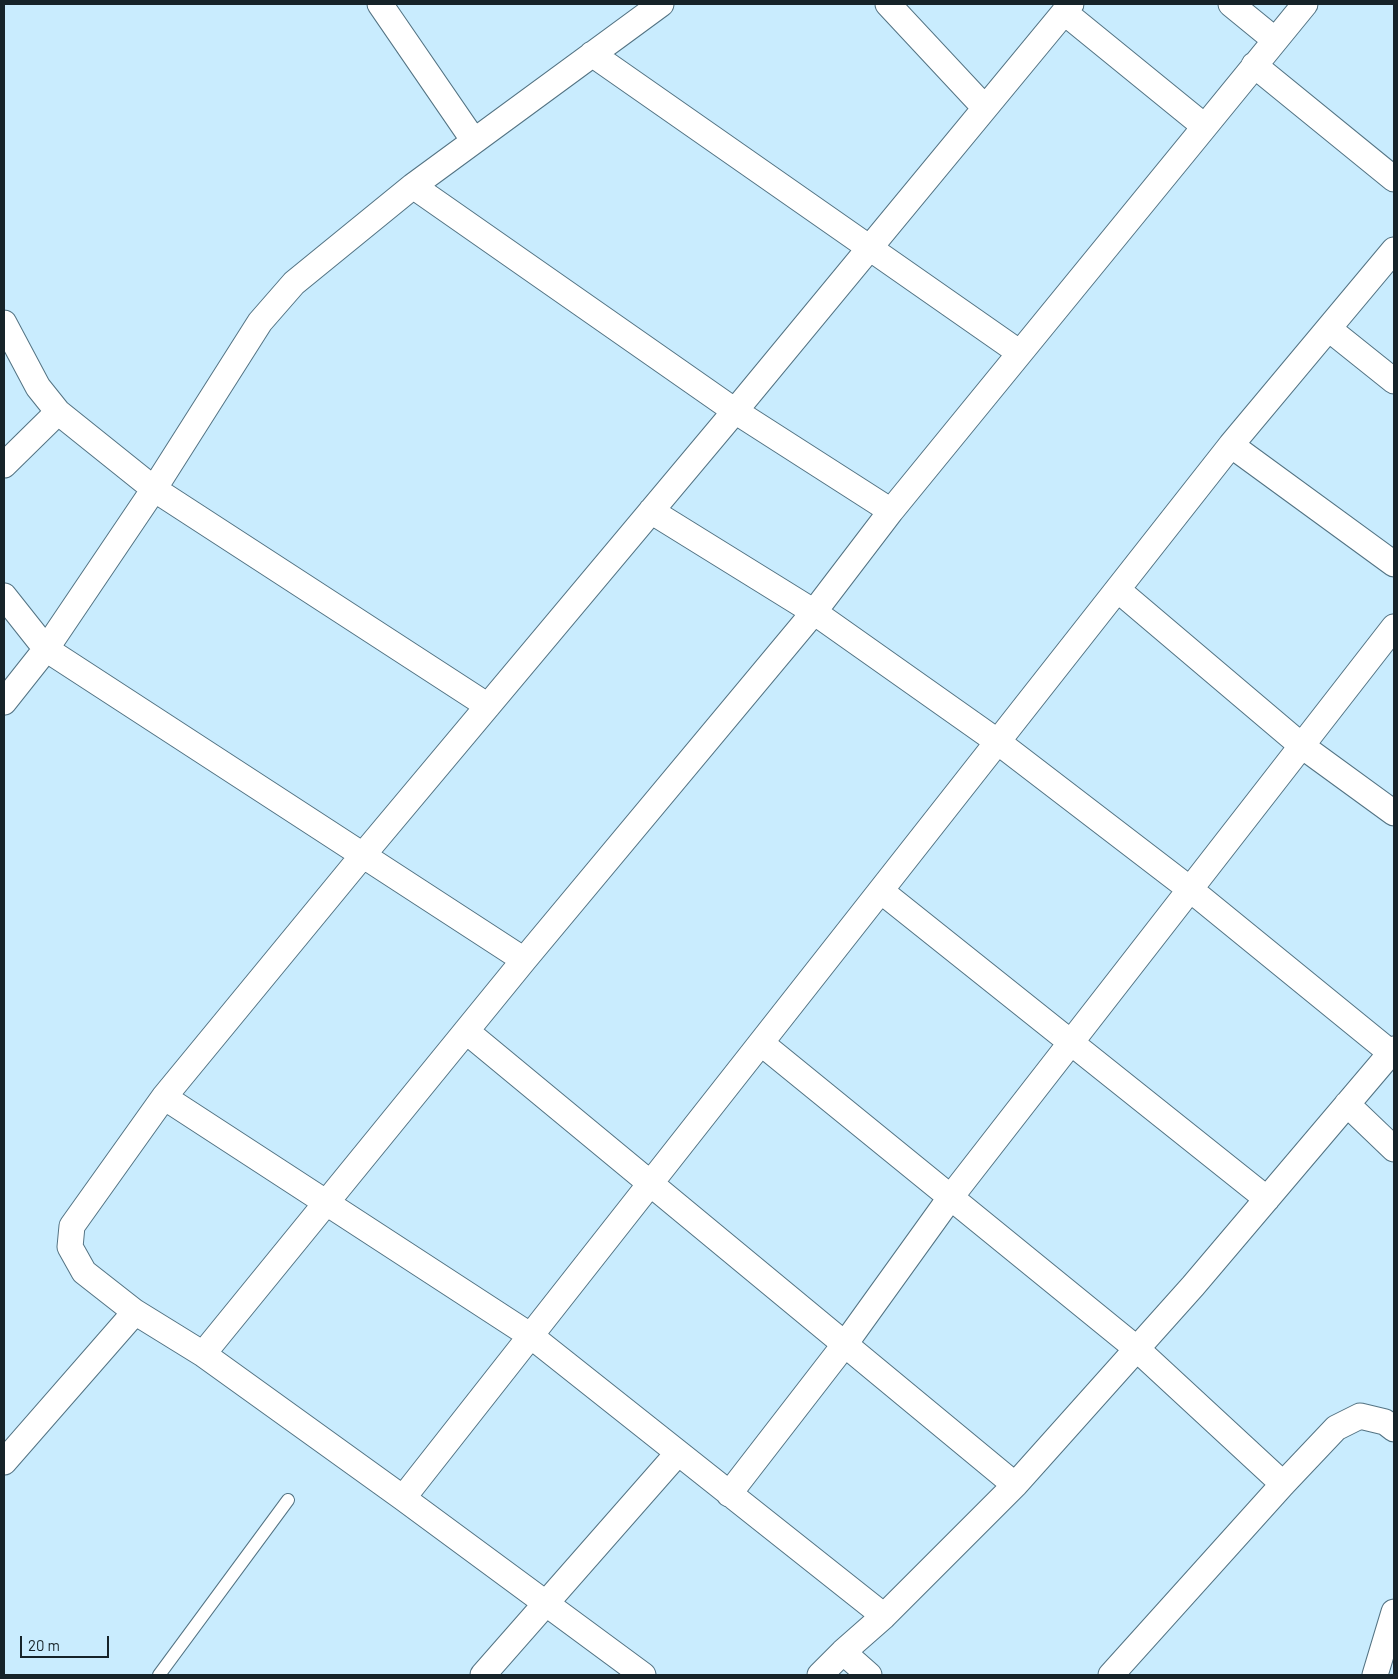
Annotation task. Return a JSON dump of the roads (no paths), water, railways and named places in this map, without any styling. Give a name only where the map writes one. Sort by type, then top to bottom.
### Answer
[{"type":"street","points":[[380,4],[474,141]]},
{"type":"street","points":[[4,702],[46,649],[154,489],[260,322],[294,283],[413,186],[661,4]]},
{"type":"street","points":[[888,4],[985,108]]},
{"type":"street","points":[[1231,4],[1276,40]]},
{"type":"street","points":[[203,1354],[524,960],[814,612],[891,511],[1305,4]]},
{"type":"street","points":[[643,1675],[403,1498],[203,1354],[135,1312],[84,1272],[70,1247],[72,1226],[164,1097],[363,855],[735,411],[1067,8],[1204,126]]},
{"type":"street","points":[[592,54],[1020,353]]},
{"type":"street","points":[[1254,65],[1394,179]]},
{"type":"street","points":[[413,186],[735,411],[891,511]]},
{"type":"street","points":[[403,1498],[1231,445],[1394,250]]},
{"type":"street","points":[[4,323],[38,387],[58,412],[154,489],[488,706]]},
{"type":"street","points":[[1329,329],[1394,381]]},
{"type":"street","points":[[4,465],[58,412]]},
{"type":"street","points":[[1231,445],[1394,564]]},
{"type":"street","points":[[651,511],[814,612],[998,742],[1191,890],[1392,1051],[1137,1349],[1015,1485],[884,1616],[820,1675]]},
{"type":"street","points":[[1118,590],[1302,746],[1394,813]]},
{"type":"street","points":[[4,596],[46,649],[524,960]]},
{"type":"street","points":[[729,1494],[845,1344],[950,1198],[1394,627]]},
{"type":"street","points":[[881,891],[1267,1199]]},
{"type":"street","points":[[466,1032],[1015,1485]]},
{"type":"street","points":[[761,1043],[1137,1349],[1283,1484]]},
{"type":"street","points":[[164,1097],[531,1336],[884,1616]]},
{"type":"street","points":[[1347,1104],[1394,1149]]},
{"type":"street","points":[[4,1462],[135,1312]]},
{"type":"street","points":[[1111,1675],[1336,1428],[1360,1416],[1385,1422],[1394,1429]]},
{"type":"street","points":[[483,1675],[678,1454]]},
{"type":"street","points":[[1375,1675],[1394,1612]]},
{"type":"street","points":[[843,1652],[868,1675]]},
{"type":"lane","points":[[159,1675],[288,1500]]}]
